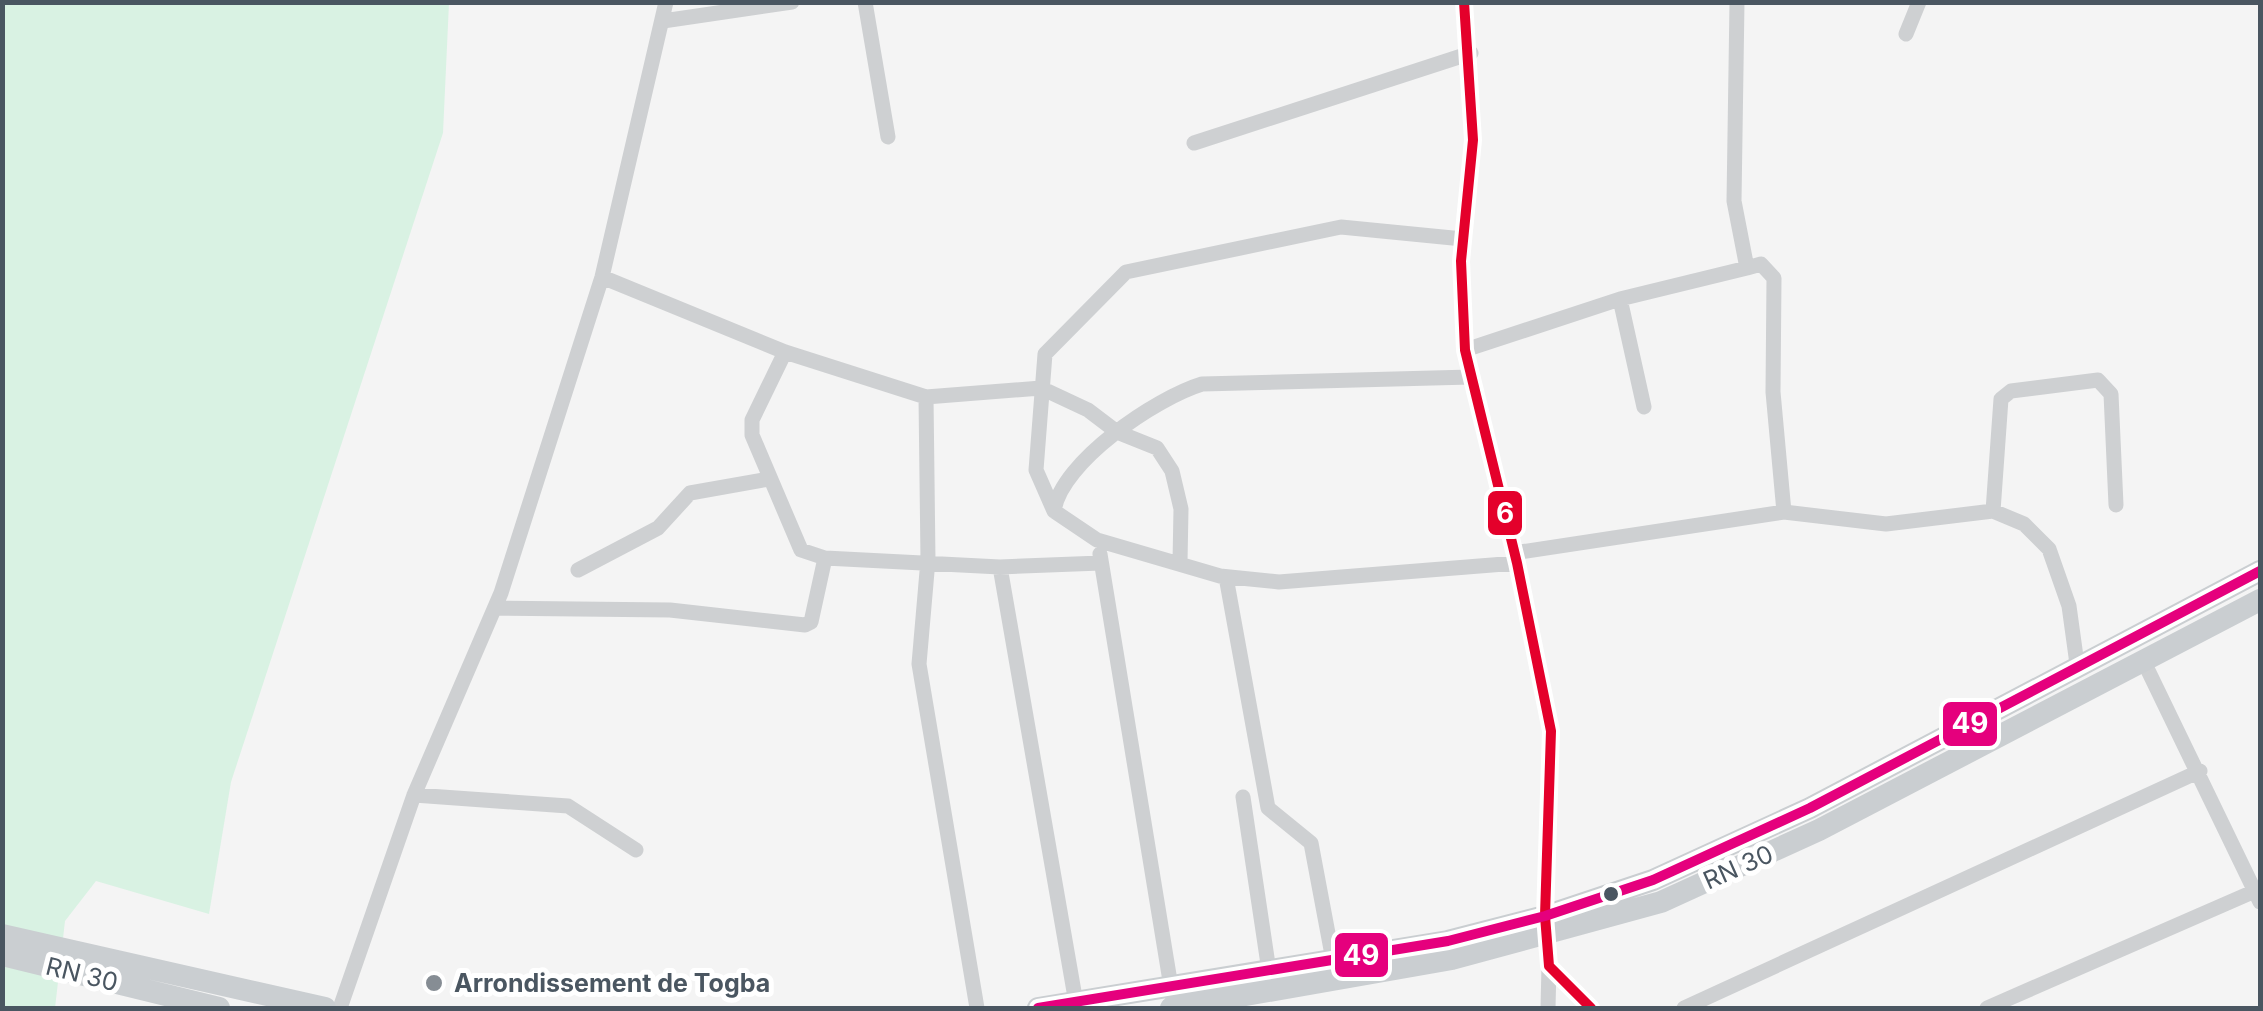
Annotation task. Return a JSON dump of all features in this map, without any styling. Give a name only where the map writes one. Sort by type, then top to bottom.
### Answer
[{"type":"main road","name":"RN 30","points":[[1038,1008],[1171,998],[1452,959],[1653,880],[1810,808],[2260,571]]},
{"type":"main road","name":"RN 30","points":[[1171,998],[1269,971],[1660,902],[1820,830],[2260,602]]},
{"type":"main road","name":"RN 30","points":[[2,935],[219,1008]]},
{"type":"main road","name":"RN 30","points":[[2,955],[68,960],[326,1008]]},
{"type":"street","points":[[340,1008],[414,795],[495,608],[602,277],[666,2]]},
{"type":"street","points":[[662,21],[792,2]]},
{"type":"street","points":[[865,2],[888,137]]},
{"type":"street","points":[[1464,2],[1471,53],[1474,140],[1463,240],[1466,350],[1515,558],[1550,732],[1548,1008]]},
{"type":"street","points":[[1737,2],[1734,201],[1747,268]]},
{"type":"street","points":[[1906,34],[1918,2]]},
{"type":"street","points":[[1194,144],[1471,53]]},
{"type":"street","points":[[1463,240],[1341,227],[1126,272],[1048,348],[1041,388],[1036,470],[1054,511],[1097,540],[1226,577],[1278,582],[1515,558],[1784,512],[1886,524],[1993,511],[2024,524],[2049,548],[2069,606],[2077,664]]},
{"type":"street","points":[[1466,350],[1620,298],[1762,264],[1774,278],[1773,392],[1784,512]]},
{"type":"street","points":[[602,277],[785,352],[926,397],[1041,388],[1088,410],[1117,432],[1157,448],[1172,472],[1180,509],[1180,562]]},
{"type":"street","points":[[1620,298],[1644,407]]},
{"type":"street","points":[[785,352],[752,420],[752,436],[800,550],[824,558],[928,560],[1000,567],[1101,563]]},
{"type":"street","points":[[1054,511],[1062,486],[1117,432],[1166,398],[1202,384],[1471,377]]},
{"type":"street","points":[[1993,511],[2002,399],[2012,392],[2098,380],[2111,394],[2116,505]]},
{"type":"street","points":[[926,397],[928,560],[919,664],[977,1008]]},
{"type":"street","points":[[578,570],[658,528],[690,492],[769,479]]},
{"type":"street","points":[[1097,540],[1171,998]]},
{"type":"street","points":[[495,608],[670,610],[808,624],[824,558]]},
{"type":"street","points":[[1000,567],[1076,1003]]},
{"type":"street","points":[[1226,577],[1268,808],[1311,843],[1333,960]]},
{"type":"street","points":[[1987,1008],[2258,896],[2254,866],[2143,660]]},
{"type":"street","points":[[1684,1008],[2200,771]]},
{"type":"street","points":[[414,795],[568,806],[636,850]]},
{"type":"street","points":[[1243,797],[1269,971]]},
{"type":"street","points":[[1549,966],[1591,1008]]},
{"type":"green space","points":[[2,3],[449,3],[443,133],[231,782],[209,914],[96,881],[65,921],[55,1008],[3,1008]]},
{"type":"transit line","name":"6","points":[[1464,2],[1473,140],[1461,261],[1465,350],[1517,563],[1551,731],[1545,916],[1549,966],[1591,1008]]},
{"type":"transit line","name":"49","points":[[1038,1008],[1448,941],[1545,916],[1653,880],[1810,808],[2260,571]]},
{"type":"place","name":"Arrondissement de Togba","points":[[434,983]]}]
